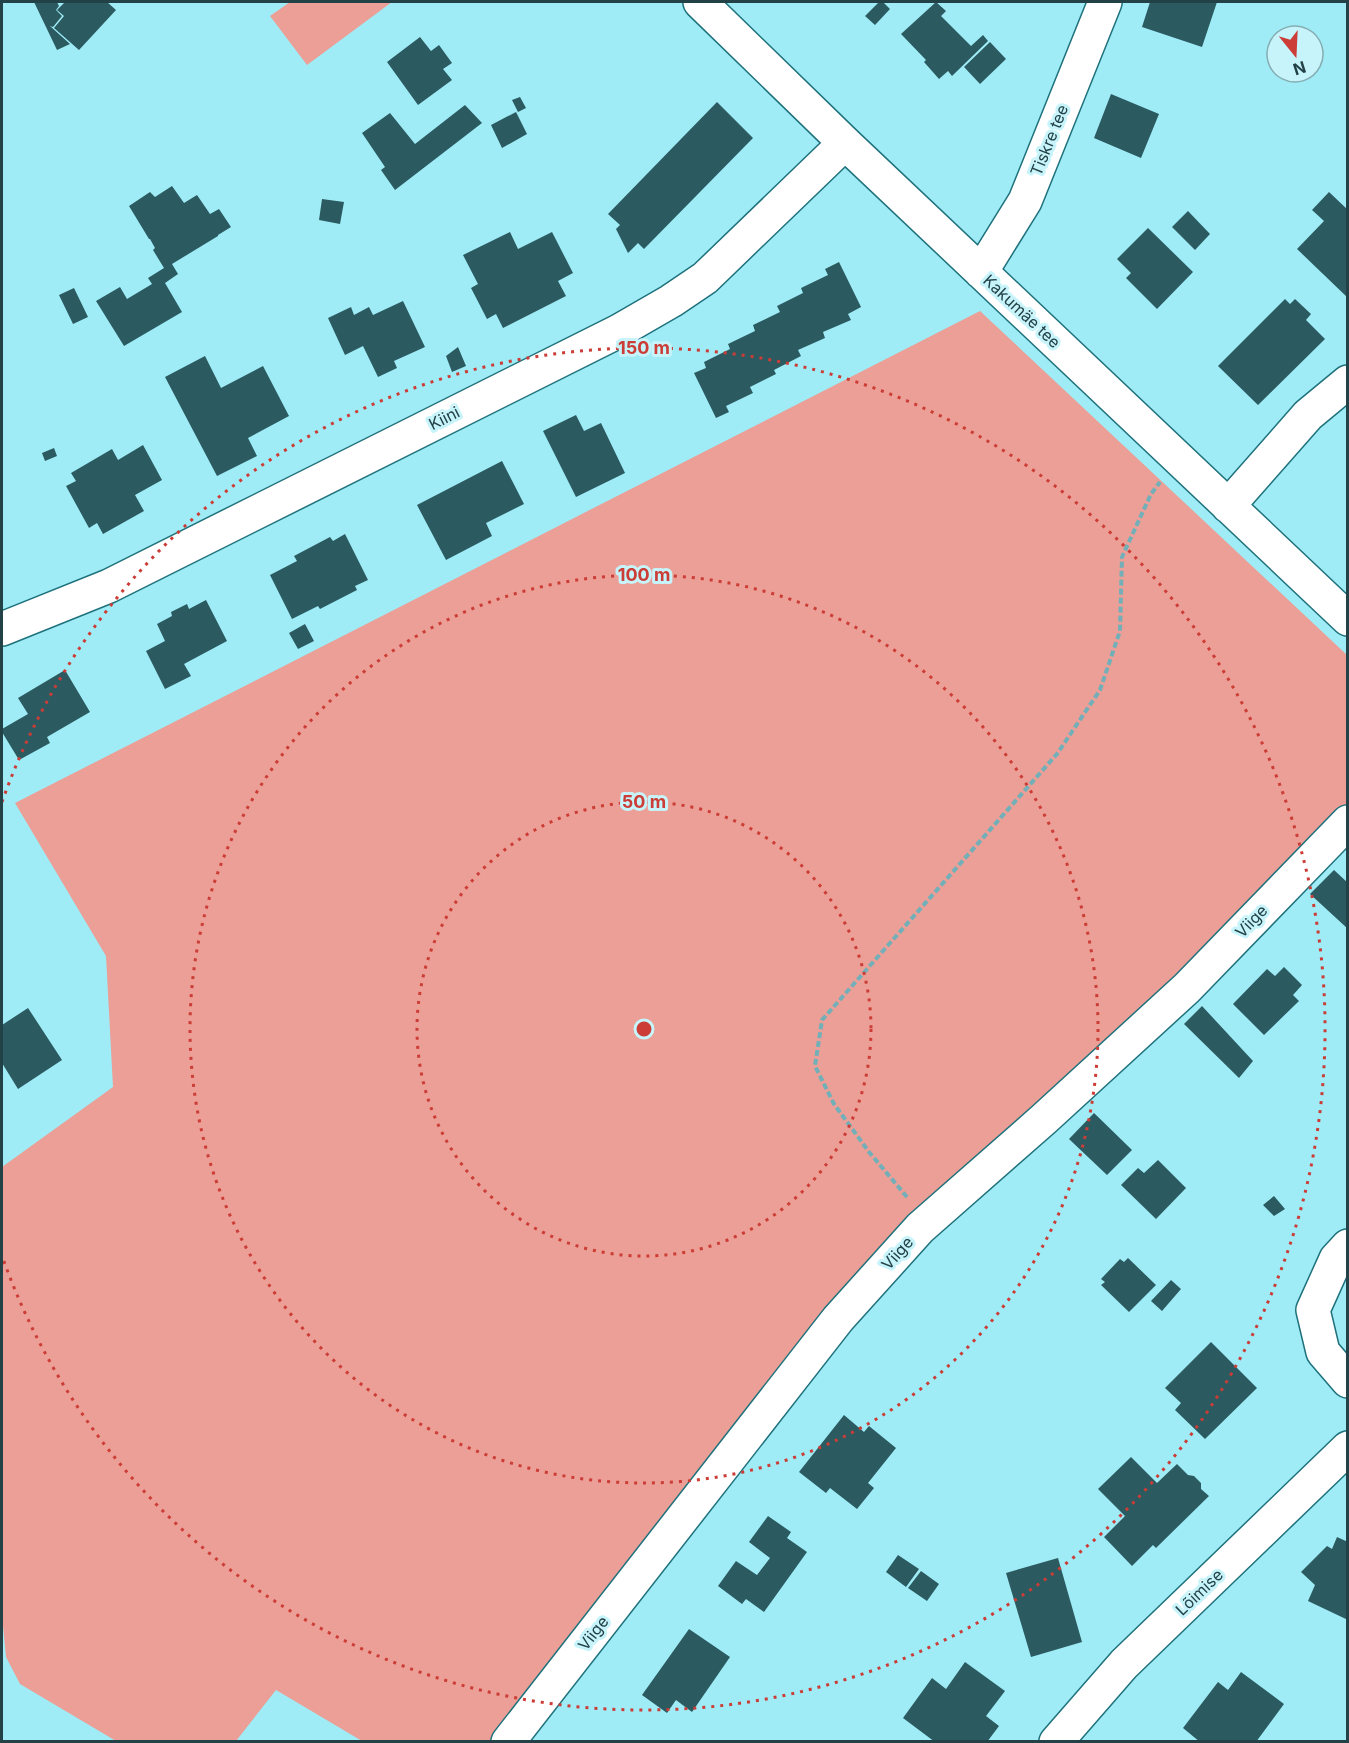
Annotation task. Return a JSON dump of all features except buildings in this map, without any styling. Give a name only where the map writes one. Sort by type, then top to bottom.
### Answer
[{"type":"street","name":"Kakumäe tee","points":[[700,2],[844,142],[1347,619]]},
{"type":"street","name":"Tiskre tee","points":[[981,272],[1025,201],[1105,2]]},
{"type":"street","name":"Kiini","points":[[2,629],[109,586],[609,336],[671,301],[705,278],[844,142]]},
{"type":"street","points":[[1228,506],[1308,415],[1347,382]]},
{"type":"street","name":"Viige","points":[[508,1742],[838,1318],[920,1228],[1044,1119],[1187,988],[1347,822]]},
{"type":"street","points":[[1347,1246],[1336,1259],[1313,1310],[1323,1352],[1347,1381]]},
{"type":"street","name":"Lõimise","points":[[1056,1742],[1124,1664],[1347,1448]]},
{"type":"path","points":[[920,1228],[911,1201],[869,1152],[834,1104],[815,1066],[822,1020],[1057,754],[1100,690],[1120,631],[1122,557],[1151,494],[1178,458]]},
{"type":"shaded area","points":[[290,2],[392,2],[307,65],[270,16]]},
{"type":"shaded area","points":[[980,311],[1347,655],[1347,809],[1219,943],[985,1157],[497,1741],[362,1741],[276,1690],[236,1741],[116,1741],[20,1684],[6,1657],[2,1615],[2,1167],[113,1087],[106,956],[15,803]]}]
